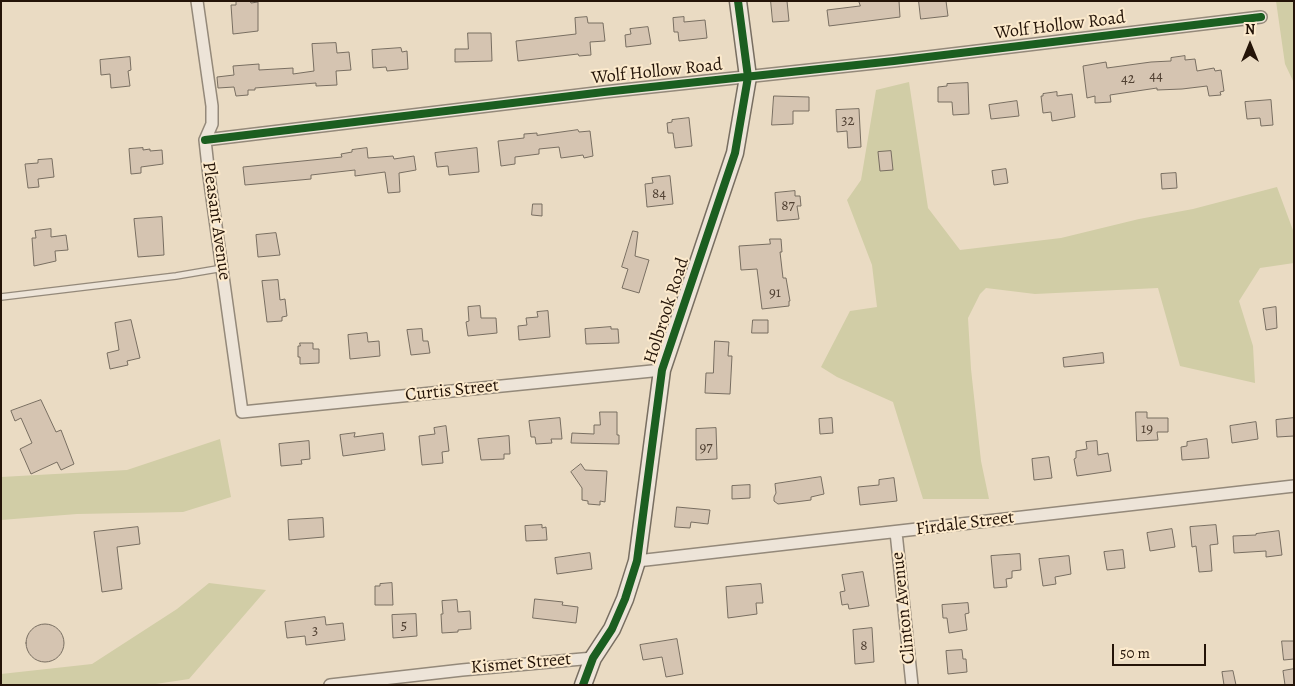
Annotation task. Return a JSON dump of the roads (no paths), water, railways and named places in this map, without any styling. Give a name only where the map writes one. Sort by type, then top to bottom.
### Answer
[{"type":"street","name":"Pleasant Avenue","points":[[197,1],[212,106],[212,124],[205,140],[242,412]]},
{"type":"street","name":"Holbrook Road","points":[[583,685],[593,658],[612,629],[625,599],[637,561],[662,370],[736,153],[748,77],[738,1]]},
{"type":"street","name":"Wolf Hollow Road","points":[[205,140],[1262,17]]},
{"type":"street","name":"Curtis Street","points":[[242,412],[662,370]]},
{"type":"street","name":"Firdale Street","points":[[637,561],[1294,486]]},
{"type":"street","name":"Clinton Avenue","points":[[896,532],[912,685]]},
{"type":"street","name":"Kismet Street","points":[[330,685],[471,669],[593,658]]},
{"type":"lane","points":[[1,297],[176,276],[223,268]]}]
